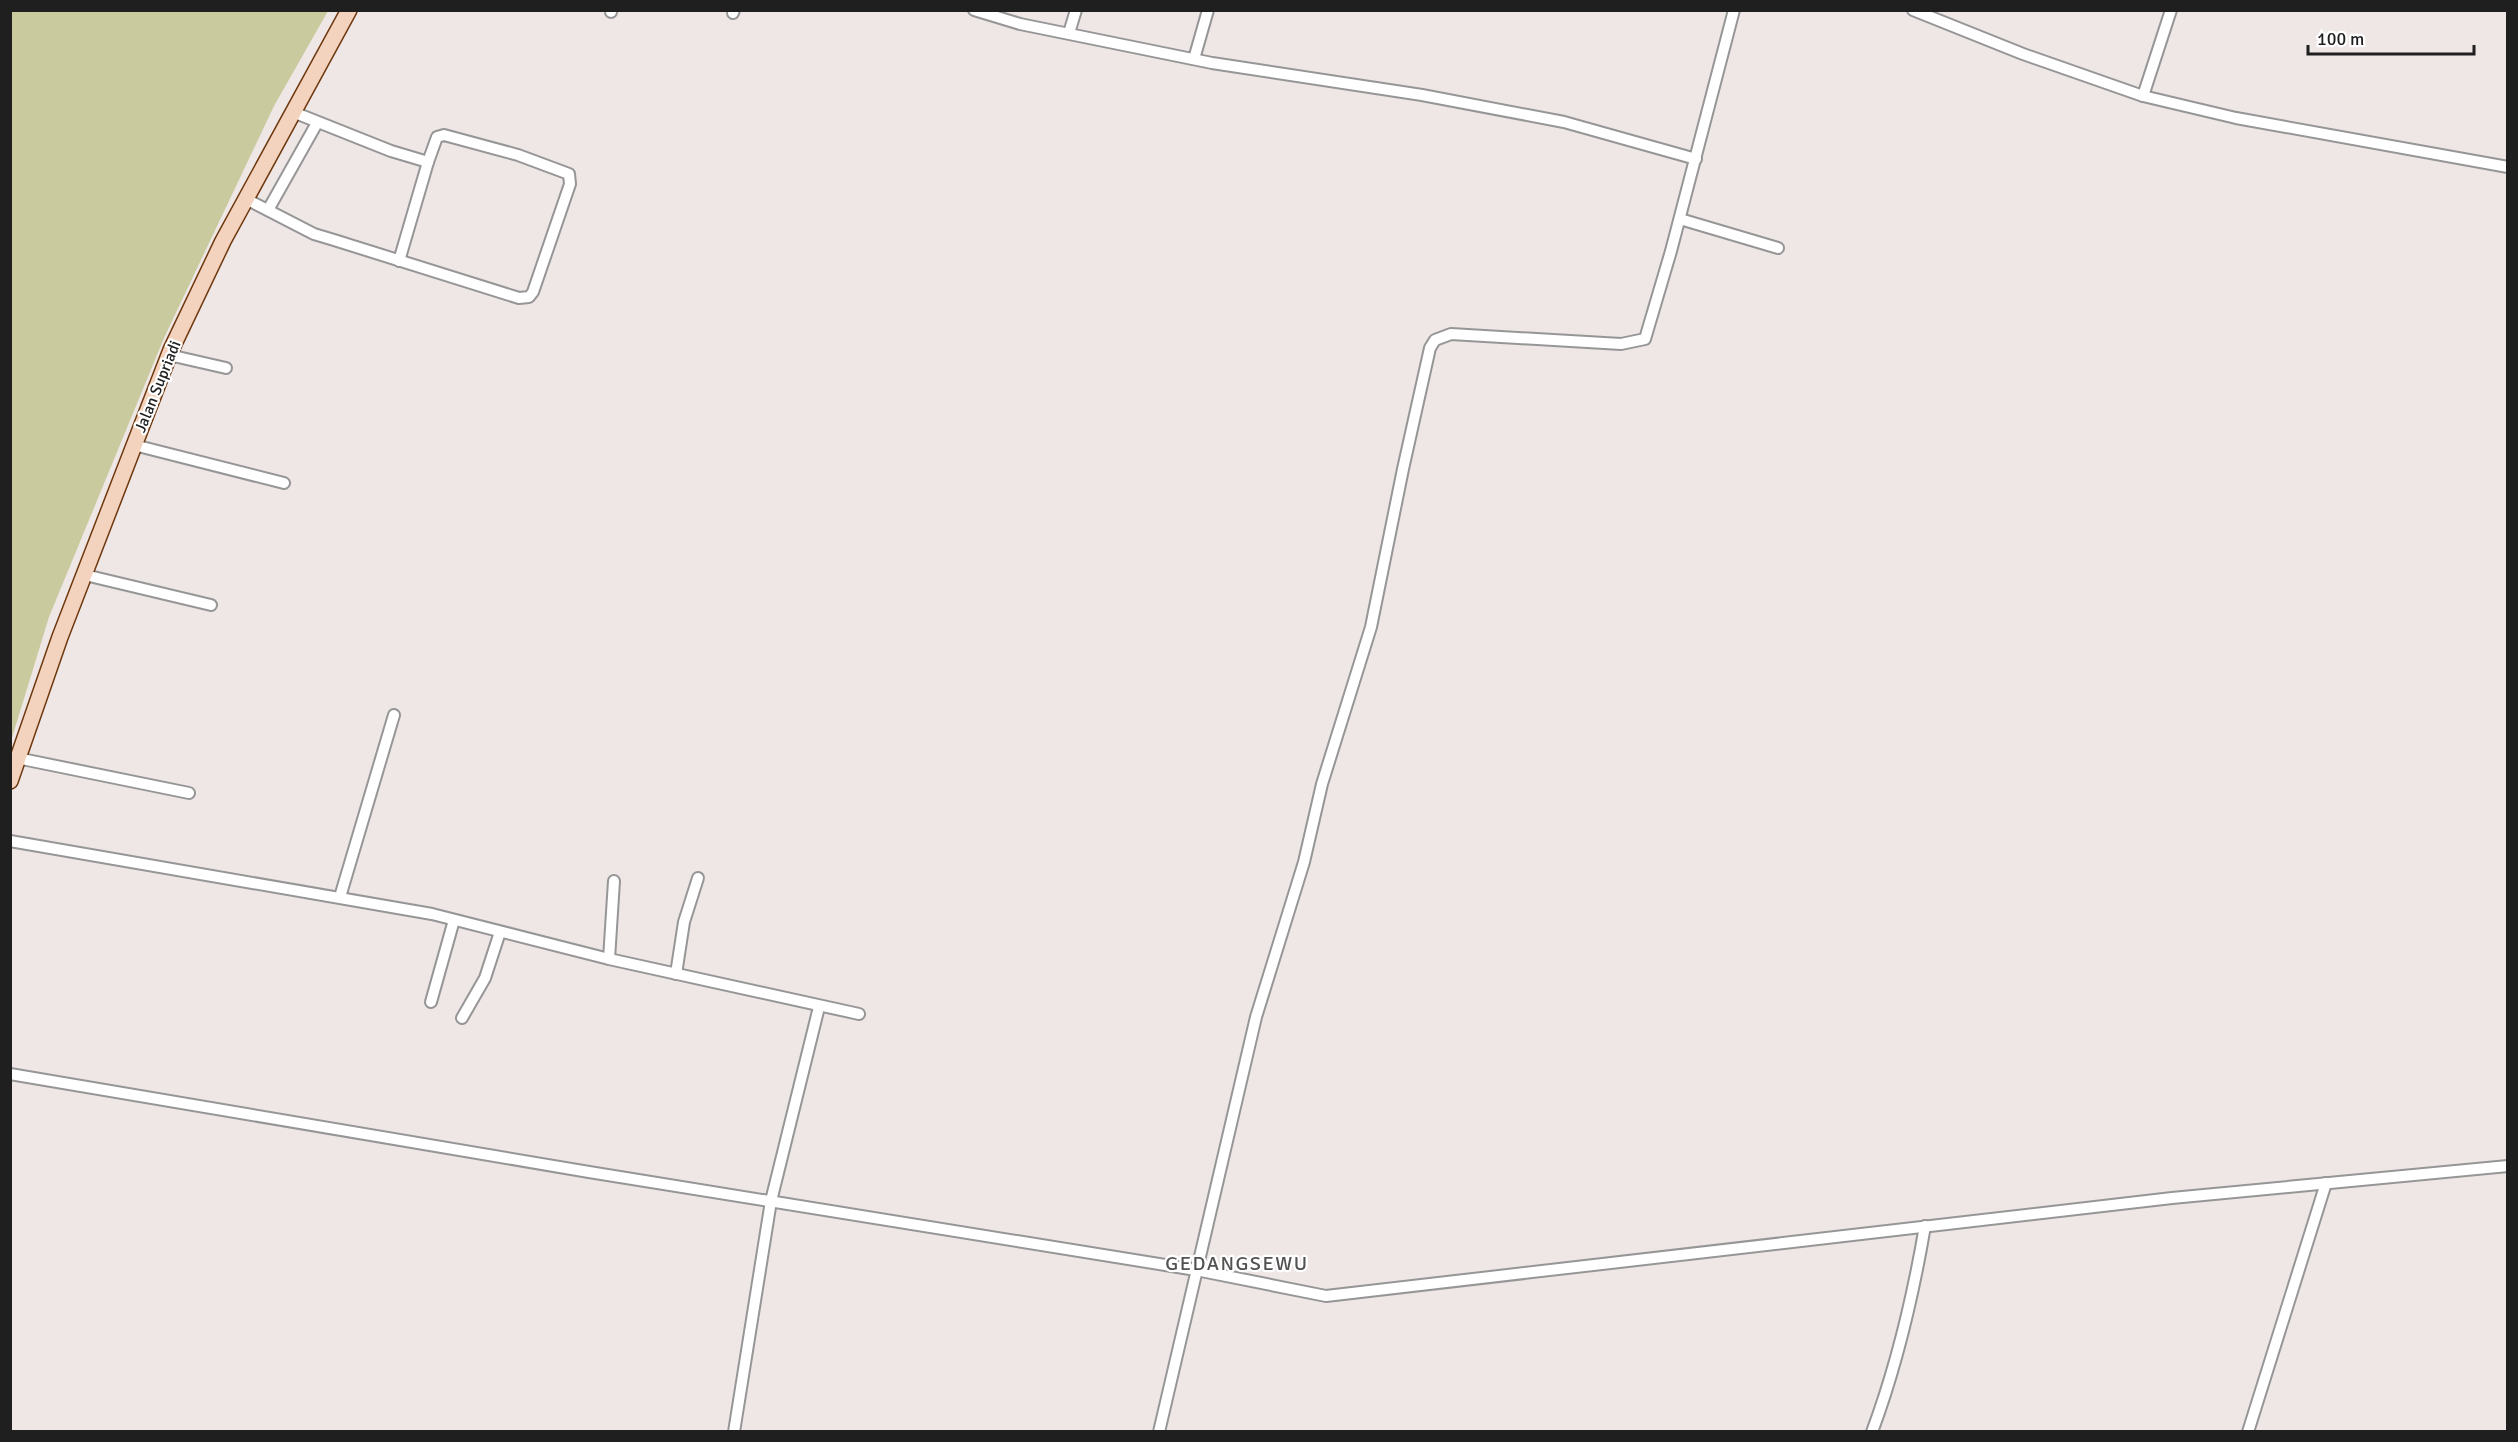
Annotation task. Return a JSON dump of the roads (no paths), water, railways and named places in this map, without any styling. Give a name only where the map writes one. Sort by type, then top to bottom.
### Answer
[{"type":"main road","name":"Jalan Supriadi","points":[[10,781],[60,637],[169,355],[246,199],[349,10]]},
{"type":"street","points":[[974,10],[1020,24],[1194,59],[1422,95],[1564,122],[1696,159]]},
{"type":"street","points":[[1069,33],[1076,10]]},
{"type":"street","points":[[1194,59],[1208,10]]},
{"type":"street","points":[[1159,1431],[1256,1017],[1304,862],[1322,784],[1371,627],[1430,348],[1435,340],[1451,334],[1621,344],[1645,339],[1680,219],[1734,10]]},
{"type":"street","points":[[1913,10],[2023,54],[2143,96],[2236,118],[2508,167]]},
{"type":"street","points":[[2143,96],[2171,10]]},
{"type":"street","points":[[293,112],[391,151],[428,162]]},
{"type":"street","points":[[268,210],[317,123]]},
{"type":"street","points":[[246,199],[314,234],[399,261],[519,298],[529,297],[533,292],[571,180],[566,172],[518,154],[444,135],[437,137],[399,261]]},
{"type":"street","points":[[1680,219],[1778,248]]},
{"type":"street","points":[[169,355],[226,368]]},
{"type":"street","points":[[134,445],[284,483]]},
{"type":"street","points":[[85,575],[211,605]]},
{"type":"street","points":[[340,897],[394,715]]},
{"type":"street","points":[[17,758],[189,793]]},
{"type":"street","points":[[10,841],[340,897],[454,920],[609,959],[859,1014]]},
{"type":"street","points":[[676,974],[684,922],[698,878]]},
{"type":"street","points":[[609,959],[614,881]]},
{"type":"street","points":[[432,1002],[454,920]]},
{"type":"street","points":[[462,1018],[484,978],[500,932]]},
{"type":"street","points":[[734,1431],[771,1201],[819,1007]]},
{"type":"street","points":[[10,1074],[405,1142],[1196,1269],[1326,1296],[1925,1226],[2508,1166]]},
{"type":"street","points":[[2248,1431],[2326,1183]]},
{"type":"street","points":[[1872,1431],[1890,1384],[1918,1267],[1925,1226]]},
{"type":"district","name":"GEDANGSEWU","points":[[1237,1263]]}]
